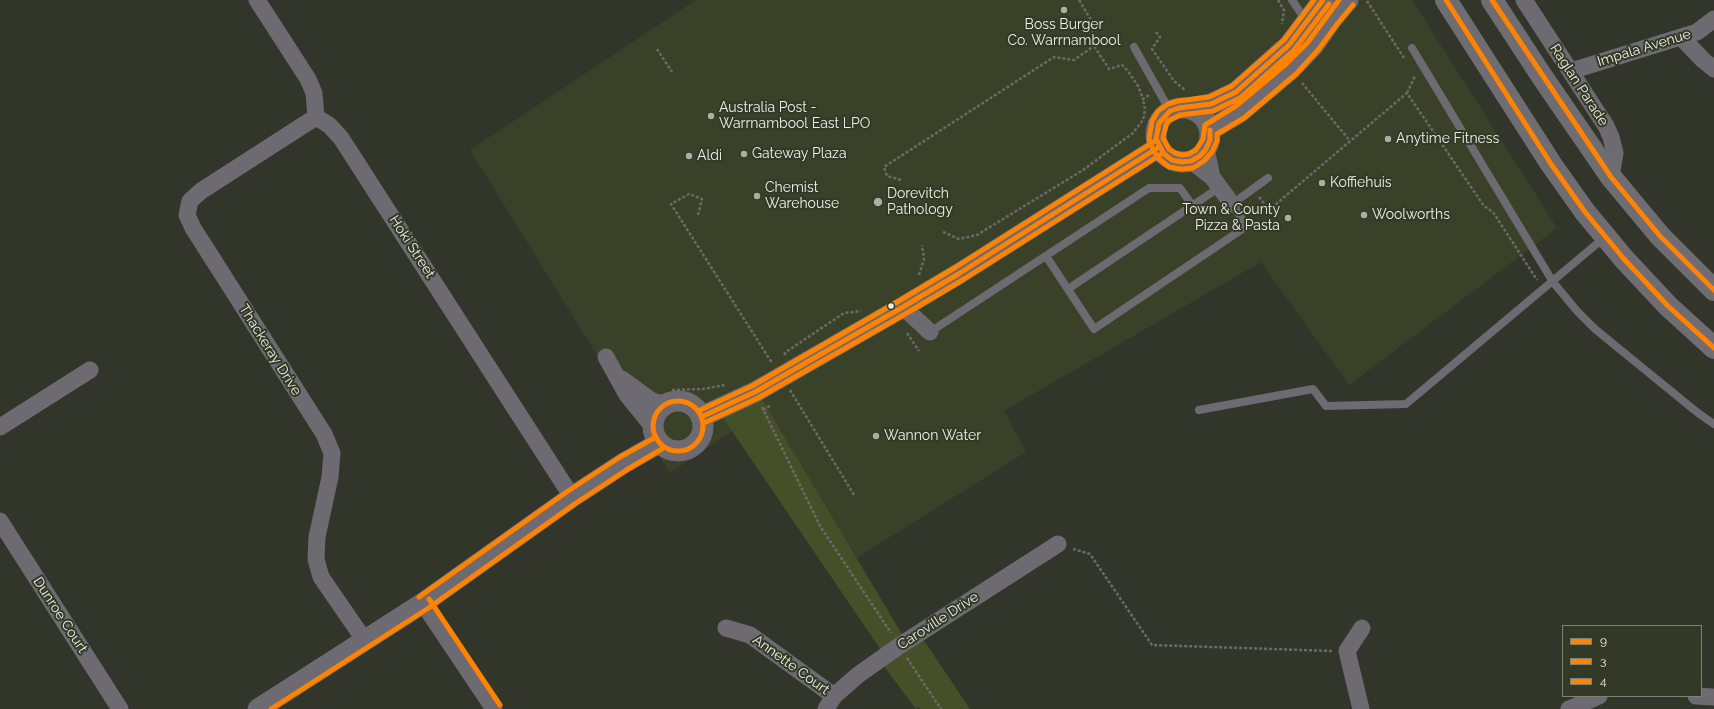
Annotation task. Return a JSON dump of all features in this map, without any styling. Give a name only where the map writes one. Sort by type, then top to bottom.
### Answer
[{"type":"highway","points":[[1446,0],[1551,164],[1585,212],[1605,237],[1668,306],[1714,348]]},
{"type":"highway","name":"Raglan Parade","points":[[1492,0],[1611,177],[1660,236],[1714,290]]},
{"type":"street","points":[[256,0],[308,79],[314,93],[316,117]]},
{"type":"street","points":[[1323,0],[1289,45],[1236,92],[1211,104],[1182,104],[1163,116],[1157,127],[1156,139],[1164,154],[1172,160],[1182,162],[1202,147],[1240,112],[1291,69],[1313,46],[1332,19],[1348,0]]},
{"type":"street","name":"Raglan Parade","points":[[1524,0],[1606,126],[1611,137],[1615,153],[1611,177]]},
{"type":"street","name":"Impala Avenue","points":[[1571,71],[1697,32],[1714,19]]},
{"type":"street","points":[[1681,37],[1714,69]]},
{"type":"street","points":[[1182,104],[1198,112],[1206,120],[1202,147],[1216,182],[1232,204]]},
{"type":"street","name":"Hoki Street","points":[[316,117],[329,125],[341,138],[572,497]]},
{"type":"street","name":"Thackeray Drive","points":[[316,117],[201,191],[190,201],[187,214],[193,228],[324,434],[332,453],[330,477],[317,537],[316,559],[321,577],[365,641]]},
{"type":"street","points":[[701,416],[755,392],[778,372],[903,307],[918,287],[1159,147]]},
{"type":"street","points":[[918,287],[930,332]]},
{"type":"street","points":[[903,307],[930,332]]},
{"type":"street","points":[[606,357],[615,374],[627,395],[656,435],[671,450],[685,450],[691,447],[700,437],[703,423],[701,416],[698,411],[689,404],[677,401],[659,402],[615,374]]},
{"type":"street","points":[[0,427],[90,370]]},
{"type":"street","points":[[258,709],[424,603],[572,497],[624,463],[656,435],[656,414],[659,402]]},
{"type":"street","name":"Dunroe Court","points":[[0,521],[120,709]]},
{"type":"street","name":"Caroville Drive","points":[[830,702],[858,675],[899,646],[1058,544]]},
{"type":"street","points":[[424,603],[494,709]]},
{"type":"street","name":"Annette Court","points":[[726,628],[750,635],[830,702]]},
{"type":"street","points":[[1361,709],[1347,651],[1362,628]]},
{"type":"street","points":[[1702,696],[1714,697]]},
{"type":"street","points":[[1569,709],[1597,697]]},
{"type":"lane","points":[[1292,0],[1306,21]]},
{"type":"lane","points":[[1134,47],[1158,90],[1182,104]]},
{"type":"lane","points":[[1412,48],[1553,282],[1577,311],[1596,329],[1698,413],[1714,424]]},
{"type":"lane","points":[[1046,256],[1094,329],[1247,226],[1232,204],[1268,178]]},
{"type":"lane","points":[[1068,289],[1192,206],[1216,182]]},
{"type":"lane","points":[[930,332],[1149,188],[1180,188],[1192,206]]},
{"type":"lane","points":[[1199,410],[1314,389],[1326,406],[1406,404],[1605,237]]},
{"type":"path","points":[[943,232],[959,239],[977,235],[1083,170],[1133,133],[1143,120],[1145,110],[1138,86],[1128,70],[1122,65],[1109,70],[1094,46],[1091,20],[1079,0]]},
{"type":"path","points":[[1278,0],[1284,10],[1284,17],[1278,29]]},
{"type":"path","points":[[1369,0],[1367,1],[1405,61]]},
{"type":"path","points":[[1156,32],[1160,37],[1152,49],[1174,81],[1185,90],[1182,104]]},
{"type":"path","points":[[901,180],[887,176],[884,167],[1054,57],[1074,60],[1094,46]]},
{"type":"path","points":[[657,49],[672,72]]},
{"type":"path","points":[[1252,189],[1269,210],[1407,93],[1416,77],[1412,72]]},
{"type":"path","points":[[1143,99],[1174,81]]},
{"type":"path","points":[[1309,91],[1350,141]]},
{"type":"path","points":[[1407,93],[1484,206],[1493,212],[1543,290]]},
{"type":"path","points":[[698,215],[702,199],[689,194],[671,204],[854,495]]},
{"type":"path","points":[[918,287],[924,259],[922,245]]},
{"type":"path","points":[[778,372],[786,352],[844,313],[853,311],[868,311]]},
{"type":"path","points":[[659,402],[654,391],[703,389],[726,385]]},
{"type":"path","points":[[755,392],[820,526],[941,709]]},
{"type":"path","points":[[1058,544],[1090,554],[1152,645],[1347,651]]},
{"type":"shaded area","points":[[696,0],[1412,0],[1557,228],[1349,385],[1261,262],[1004,411],[1026,452],[855,559],[758,414],[670,473],[470,150]]},
{"type":"shaded area","points":[[757,391],[906,641],[919,633],[970,709],[920,709],[919,707],[916,709],[879,660],[885,656],[717,409]]},
{"type":"transit line","name":"3","points":[[1314,0],[1284,40],[1232,86],[1209,97],[1178,101],[1168,104],[1158,111],[1152,121],[1149,139],[1153,150],[1159,159],[1169,167],[1181,169],[1193,168],[1204,161],[1212,152],[1217,141],[1217,134],[1244,118],[1296,74],[1318,50],[1353,5]]},
{"type":"transit line","name":"9","points":[[1210,130],[1210,140],[1206,149],[1200,156],[1191,161],[1182,162],[1172,160],[1164,154],[1156,139],[1159,123],[1170,111],[1179,108],[1211,104],[1236,92],[1289,45],[1323,0]]},
{"type":"transit line","name":"4","points":[[1329,4],[1294,50],[1240,98],[1213,111],[1180,115],[1168,121],[1163,138],[1169,149],[1182,155],[1189,154],[1196,150],[1203,139],[1205,125],[1236,106],[1286,64],[1308,42],[1339,0]]},
{"type":"transit line","name":"9","points":[[1446,0],[1551,164],[1585,212],[1624,259],[1668,306],[1714,348]]},
{"type":"transit line","name":"9","points":[[1492,0],[1611,177],[1660,236],[1714,290]]},
{"type":"transit line","name":"4","points":[[698,411],[752,386],[899,301],[956,267],[1155,141]]},
{"type":"transit line","name":"9","points":[[701,417],[755,392],[903,307],[960,273],[1159,147]]},
{"type":"transit line","name":"3","points":[[704,423],[758,398],[907,313],[964,279],[1163,153]]},
{"type":"transit line","name":"9","points":[[678,401],[687,403],[696,408],[701,417],[703,426],[701,435],[696,444],[687,449],[678,451],[669,449],[660,444],[655,435],[653,426],[655,417],[660,408],[669,403],[678,401]]},
{"type":"transit line","name":"4","points":[[419,597],[568,491],[620,457],[656,437]]},
{"type":"transit line","name":"3","points":[[271,709],[427,609],[576,503],[662,449]]},
{"type":"transit line","name":"4","points":[[429,599],[500,705]]},
{"type":"place","name":"Boss Burger Co. Warrnambool","points":[[1064,10]]},
{"type":"place","name":"Australia Post - Warrnambool East LPO","points":[[711,116]]},
{"type":"place","name":"Anytime Fitness","points":[[1388,139]]},
{"type":"place","name":"Gateway Plaza","points":[[744,154]]},
{"type":"place","name":"Aldi","points":[[689,156]]},
{"type":"place","name":"Koffiehuis","points":[[1322,183]]},
{"type":"place","name":"Chemist Warehouse","points":[[757,196]]},
{"type":"place","name":"Dorevitch Pathology","points":[[878,202]]},
{"type":"place","name":"Woolworths","points":[[1364,215]]},
{"type":"place","name":"Town & County Pizza & Pasta","points":[[1288,218]]},
{"type":"place","name":"Wannon Water","points":[[876,436]]}]
